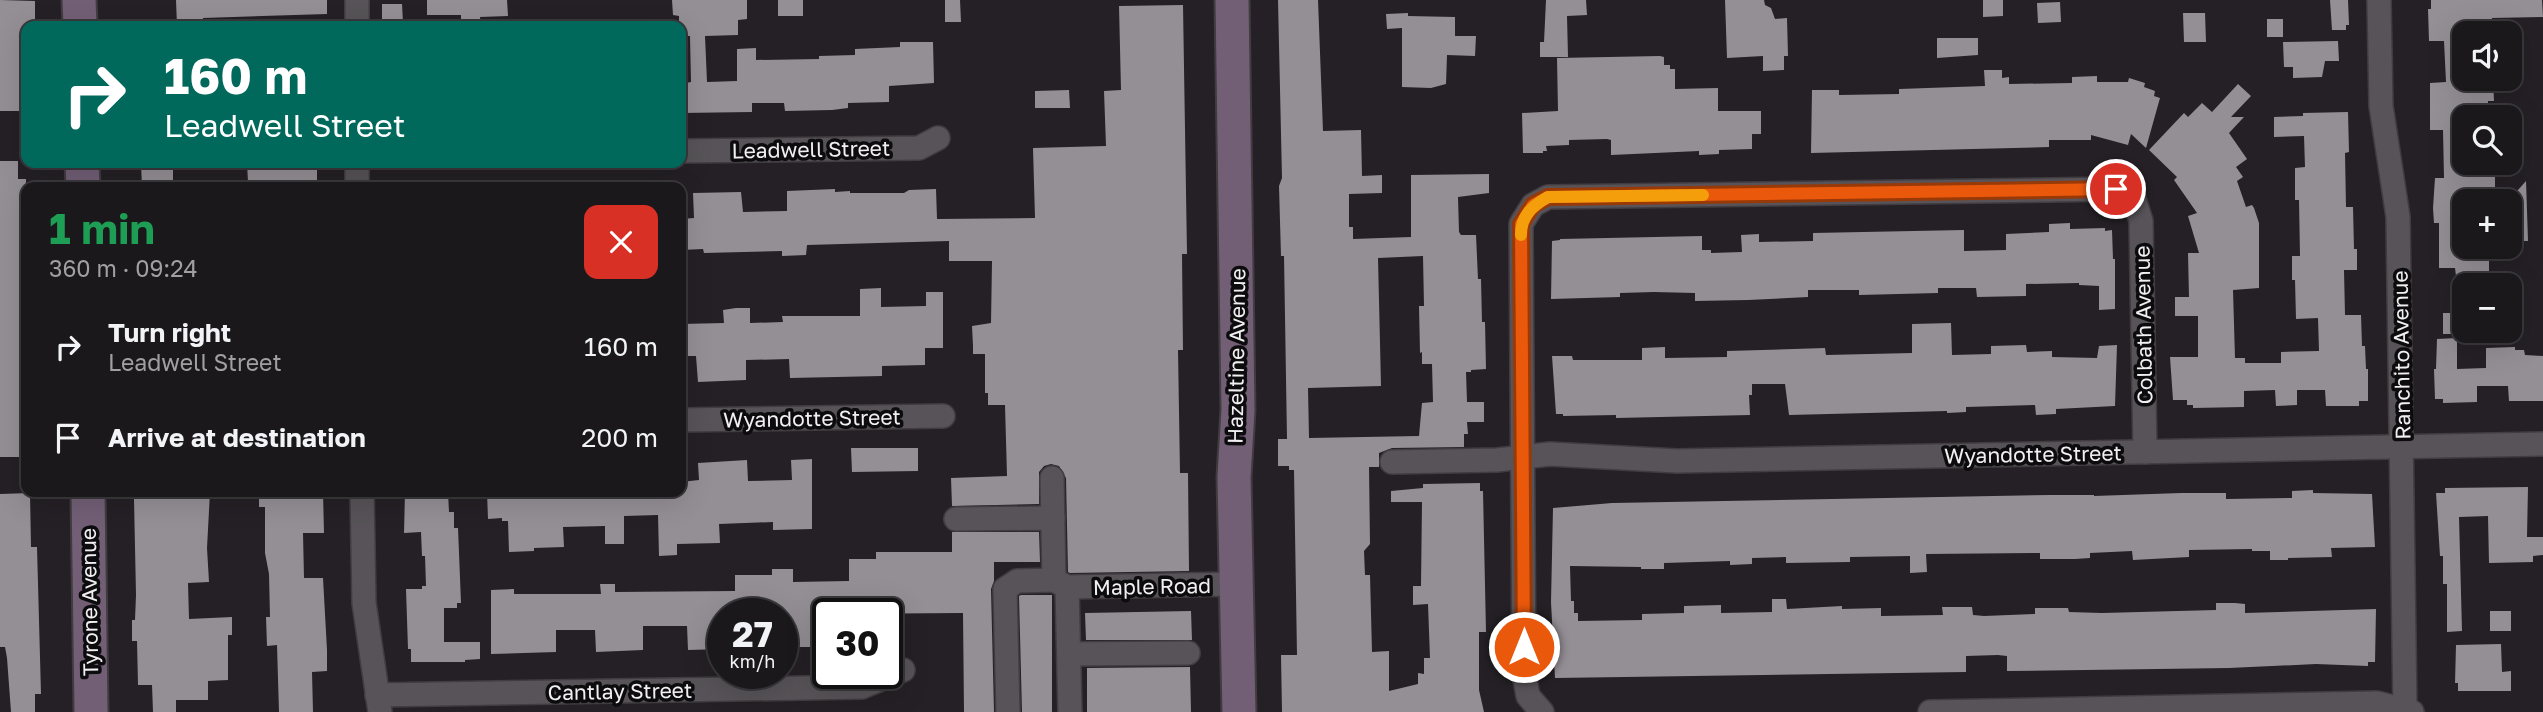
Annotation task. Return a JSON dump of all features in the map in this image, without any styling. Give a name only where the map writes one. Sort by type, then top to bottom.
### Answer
[{"type":"street","points":[[79,0],[80,21]]},
{"type":"street","points":[[356,0],[357,21]]},
{"type":"street","name":"Hazeltine Avenue","points":[[1232,0],[1238,397],[1234,477],[1239,712]]},
{"type":"street","name":"Ranchito Avenue","points":[[2379,0],[2382,106],[2399,217],[2408,711]]},
{"type":"street","name":"Leadwell Street","points":[[686,151],[919,148],[938,138]]},
{"type":"street","name":"Colbath Avenue","points":[[1522,457],[1521,224],[1533,205],[1548,197],[2116,189],[2134,199],[2141,221],[2146,452]]},
{"type":"street","name":"Wyandotte Street","points":[[686,420],[943,416]]},
{"type":"street","name":"Wyandotte Street","points":[[1392,462],[1497,460],[1550,454],[1677,461],[2543,444]]},
{"type":"street","points":[[1522,457],[1524,674],[1528,696],[1542,712]]},
{"type":"street","points":[[1052,478],[1053,518],[1069,654],[1070,712]]},
{"type":"street","name":"Tyrone Avenue","points":[[88,497],[91,712]]},
{"type":"street","points":[[362,497],[364,603],[378,703]]},
{"type":"street","points":[[956,519],[1053,518]]},
{"type":"street","name":"Maple Road","points":[[1008,712],[1005,589],[1017,581],[1060,584],[1236,584]]},
{"type":"street","points":[[1069,654],[1188,653]]},
{"type":"street","name":"Cantlay Street","points":[[378,703],[812,689]]},
{"type":"street","points":[[1930,712],[2377,703],[2408,711]]},
{"type":"building","points":[[0,0],[35,1],[35,21],[21,21],[21,111],[0,111]]},
{"type":"building","points":[[176,0],[327,0],[327,14],[177,21]]},
{"type":"building","points":[[427,0],[507,0],[508,16],[461,21],[461,15],[427,15]]},
{"type":"building","points":[[672,0],[747,0],[747,19],[738,20],[738,35],[705,36],[707,82],[737,81],[737,49],[756,48],[756,60],[819,59],[819,56],[855,55],[855,49],[900,47],[900,42],[933,42],[934,83],[889,86],[889,102],[848,103],[848,108],[832,110],[785,111],[784,103],[752,103],[752,112],[686,113],[686,83],[691,82],[690,36],[686,34],[686,21],[679,21],[679,16],[673,15]]},
{"type":"building","points":[[778,0],[803,0],[803,16],[778,16]]},
{"type":"building","points":[[945,0],[960,0],[961,22],[945,22]]},
{"type":"building","points":[[1278,0],[1318,0],[1323,131],[1361,130],[1362,176],[1382,175],[1382,193],[1349,194],[1349,227],[1353,227],[1353,239],[1411,237],[1411,175],[1489,174],[1489,193],[1458,197],[1459,232],[1461,235],[1476,235],[1482,322],[1485,322],[1486,369],[1466,372],[1467,402],[1484,402],[1484,422],[1467,422],[1468,434],[1464,434],[1464,447],[1392,448],[1379,453],[1379,467],[1369,467],[1370,544],[1364,551],[1365,575],[1370,575],[1372,652],[1389,651],[1389,691],[1418,684],[1418,673],[1424,674],[1424,658],[1430,658],[1428,604],[1413,605],[1413,586],[1421,586],[1422,502],[1391,502],[1391,491],[1423,488],[1423,484],[1480,483],[1480,491],[1483,491],[1486,632],[1479,632],[1479,690],[1484,712],[1282,712],[1281,655],[1297,655],[1294,470],[1289,470],[1289,466],[1278,466],[1278,439],[1287,439],[1284,256],[1281,256],[1279,186],[1282,178]],"holes":[[[1423,256],[1424,306],[1419,306],[1420,353],[1422,352],[1422,364],[1432,364],[1433,402],[1422,403],[1419,436],[1309,438],[1308,388],[1381,386],[1378,258]]]},
{"type":"building","points":[[1546,0],[1586,0],[1587,15],[1567,16],[1568,57],[1540,57],[1540,42],[1544,42]]},
{"type":"building","points":[[1725,0],[1764,0],[1775,19],[1787,18],[1788,56],[1784,56],[1784,70],[1763,71],[1763,56],[1727,58]]},
{"type":"building","points":[[1983,0],[2003,0],[2003,16],[1983,17]]},
{"type":"building","points":[[2330,0],[2348,0],[2349,25],[2346,25],[2346,30],[2332,30]]},
{"type":"building","points":[[2431,0],[2542,0],[2543,17],[2452,21],[2452,91],[2494,91],[2494,101],[2488,101],[2488,105],[2452,105],[2452,175],[2495,175],[2495,189],[2452,189],[2452,259],[2489,259],[2489,273],[2456,273],[2455,268],[2439,268],[2439,223],[2434,223],[2433,208],[2435,178],[2444,178],[2443,130],[2430,130],[2430,83],[2446,82],[2444,41],[2429,41],[2428,9],[2431,9]]},
{"type":"building","points":[[2060,2],[2061,22],[2038,23],[2037,3]]},
{"type":"building","points":[[382,4],[402,4],[403,21],[382,21]]},
{"type":"building","points":[[1183,5],[1187,254],[1182,254],[1183,350],[1178,350],[1180,473],[1188,473],[1189,571],[1068,572],[1066,478],[1059,466],[1044,466],[1039,472],[1039,504],[952,506],[951,478],[1007,476],[1005,405],[988,405],[988,393],[985,393],[985,354],[973,354],[972,326],[991,323],[992,261],[949,261],[949,241],[807,245],[806,255],[782,256],[782,251],[704,253],[703,249],[686,250],[686,219],[694,218],[693,193],[741,192],[743,212],[787,211],[787,191],[835,189],[835,192],[850,193],[904,193],[909,190],[936,189],[937,219],[1035,218],[1033,148],[1106,146],[1104,91],[1121,90],[1119,6]]},
{"type":"building","points":[[1408,13],[1408,16],[1455,17],[1455,36],[1476,36],[1475,56],[1447,55],[1446,84],[1431,88],[1402,87],[1402,28],[1387,29],[1386,14]]},
{"type":"building","points":[[2183,13],[2205,13],[2206,42],[2184,42]]},
{"type":"building","points":[[2267,19],[2283,19],[2283,37],[2267,37]]},
{"type":"building","points":[[1937,38],[1978,38],[1978,55],[1937,58]]},
{"type":"building","points":[[2338,41],[2339,61],[2325,61],[2322,77],[2293,78],[2293,67],[2284,67],[2283,42]]},
{"type":"building","points":[[1664,57],[1664,65],[1675,69],[1675,89],[1718,88],[1718,111],[1761,111],[1761,134],[1752,134],[1752,149],[1719,150],[1719,154],[1699,155],[1699,151],[1611,155],[1611,140],[1607,139],[1569,140],[1569,145],[1546,146],[1547,151],[1543,153],[1523,153],[1522,113],[1558,111],[1557,58]]},
{"type":"building","points":[[1984,70],[2002,70],[2002,78],[2009,77],[2009,84],[2072,83],[2072,77],[2097,76],[2097,82],[2128,82],[2129,78],[2145,83],[2144,87],[2155,91],[2154,96],[2160,98],[2146,148],[2131,134],[2128,145],[2091,135],[2091,140],[2049,140],[2049,147],[1811,153],[1812,90],[1839,90],[1839,95],[1899,94],[1899,89],[1985,86]]},
{"type":"building","points":[[2238,84],[2251,96],[2231,117],[2244,117],[2229,133],[2247,159],[2236,167],[2243,177],[2237,181],[2246,207],[2252,205],[2259,223],[2259,288],[2233,290],[2235,358],[2245,358],[2245,363],[2281,363],[2281,352],[2319,351],[2318,318],[2296,319],[2295,280],[2292,280],[2292,256],[2300,256],[2299,200],[2295,200],[2295,168],[2305,167],[2304,136],[2274,137],[2274,117],[2348,112],[2349,152],[2345,153],[2346,207],[2353,207],[2357,270],[2344,270],[2345,315],[2361,315],[2362,346],[2365,346],[2368,369],[2368,401],[2359,401],[2359,406],[2326,406],[2325,390],[2297,390],[2297,405],[2276,406],[2275,390],[2244,391],[2244,407],[2193,408],[2193,405],[2187,405],[2187,400],[2173,400],[2170,357],[2198,357],[2198,316],[2175,316],[2175,297],[2189,297],[2188,253],[2199,253],[2188,216],[2197,213],[2174,180],[2177,177],[2149,150],[2184,113],[2188,117],[2202,103],[2212,112]]},
{"type":"building","points":[[1069,90],[1070,108],[1035,108],[1035,91]]},
{"type":"building","points":[[0,161],[18,161],[18,179],[26,179],[26,182],[21,182],[21,457],[0,457]]},
{"type":"building","points":[[141,168],[173,168],[173,182],[142,182]]},
{"type":"building","points":[[247,168],[317,168],[317,181],[248,182]]},
{"type":"building","points":[[2526,181],[2528,241],[2522,241],[2522,189],[2519,189]]},
{"type":"building","points":[[2070,223],[2070,229],[2112,230],[2115,309],[2099,310],[2099,286],[2079,283],[2026,284],[2026,296],[1977,297],[1976,288],[1938,288],[1938,293],[1859,295],[1859,290],[1808,290],[1808,297],[1748,300],[1695,301],[1695,293],[1654,292],[1620,293],[1620,297],[1551,299],[1552,241],[1560,239],[1702,236],[1702,250],[1711,250],[1711,253],[1742,252],[1741,235],[1759,234],[1759,242],[1813,241],[1813,233],[1964,230],[1964,251],[2006,250],[2006,234],[2049,232],[2049,224]]},
{"type":"building","points":[[881,288],[881,307],[926,306],[926,292],[943,292],[943,348],[925,348],[925,365],[882,366],[882,376],[790,378],[789,359],[746,360],[746,380],[698,382],[696,356],[686,356],[686,324],[724,323],[723,310],[736,308],[750,308],[750,323],[783,322],[782,316],[860,316],[860,289]]},
{"type":"building","points":[[2443,313],[2452,313],[2452,334],[2443,334]]},
{"type":"building","points":[[1951,323],[1952,355],[1991,354],[1991,346],[2026,345],[2027,352],[2052,351],[2052,357],[2097,358],[2099,346],[2117,345],[2115,406],[2056,409],[2056,414],[2036,415],[2035,405],[1966,407],[1966,412],[1947,413],[1789,415],[1785,384],[1752,384],[1752,395],[1749,395],[1750,415],[1616,418],[1616,415],[1556,414],[1552,356],[1572,356],[1573,360],[1642,360],[1642,348],[1665,347],[1665,358],[1727,357],[1727,351],[1825,348],[1826,355],[1912,353],[1912,324]]},
{"type":"building","points":[[2452,338],[2452,343],[2457,343],[2457,369],[2486,368],[2486,348],[2515,347],[2515,350],[2524,350],[2525,355],[2543,356],[2543,401],[2509,401],[2508,386],[2477,386],[2477,402],[2443,403],[2443,399],[2435,399],[2437,339]]},
{"type":"building","points":[[851,448],[918,448],[918,471],[852,472]]},
{"type":"building","points":[[812,459],[812,529],[773,530],[773,522],[719,524],[720,543],[677,544],[677,555],[659,556],[658,515],[624,516],[624,544],[605,544],[605,526],[563,527],[564,547],[509,552],[508,521],[502,521],[502,518],[488,519],[487,497],[686,497],[686,481],[699,480],[698,463],[747,460],[748,481],[792,480],[791,460]]},
{"type":"building","points":[[2528,487],[2527,537],[2543,537],[2543,555],[2533,556],[2533,562],[2489,563],[2488,516],[2459,517],[2462,631],[2447,632],[2447,584],[2443,584],[2443,556],[2440,556],[2436,493],[2445,493],[2445,488]]},
{"type":"building","points":[[2313,490],[2313,493],[2372,494],[2375,547],[2331,548],[2332,557],[2288,560],[2270,560],[2270,551],[2252,549],[2189,550],[2189,557],[2133,560],[2132,551],[2090,553],[2090,558],[2075,559],[2040,559],[2040,553],[1926,554],[1927,572],[1910,573],[1910,556],[1850,557],[1850,562],[1786,563],[1786,557],[1752,558],[1752,564],[1730,565],[1730,561],[1664,563],[1664,569],[1570,566],[1571,601],[1574,601],[1574,613],[1578,613],[1578,621],[1642,620],[1642,614],[1684,613],[1684,606],[1721,605],[1721,613],[1772,612],[1772,599],[1786,599],[1787,609],[1842,606],[1842,609],[1881,608],[1881,616],[1943,615],[1942,607],[1972,607],[1973,615],[1984,616],[2035,614],[2035,608],[2068,608],[2069,612],[2102,613],[2216,610],[2216,603],[2245,604],[2245,613],[2376,609],[2375,662],[2368,662],[2368,666],[2316,664],[2007,671],[2007,656],[1998,655],[1966,656],[1966,672],[1555,678],[1551,602],[1553,508],[1612,503],[2181,493],[2226,493],[2226,499],[2292,498],[2292,491]]},
{"type":"building","points":[[21,493],[21,497],[30,497],[31,547],[37,547],[41,694],[35,694],[35,712],[11,712],[7,658],[5,647],[0,647],[0,494]]},
{"type":"building","points":[[210,497],[207,548],[209,582],[188,583],[189,619],[232,617],[232,635],[228,635],[228,680],[208,681],[208,700],[176,700],[176,712],[153,712],[152,685],[138,685],[137,641],[132,641],[136,595],[134,499]]},
{"type":"building","points":[[259,497],[323,497],[324,533],[303,533],[304,578],[323,578],[327,671],[312,672],[313,712],[279,712],[277,645],[267,646],[266,617],[270,617],[265,507],[259,507]]},
{"type":"building","points":[[405,497],[448,497],[449,512],[454,512],[454,528],[458,528],[461,603],[457,603],[457,608],[444,608],[444,642],[480,642],[480,659],[465,662],[411,662],[411,649],[408,649],[406,589],[422,589],[422,586],[426,586],[425,556],[422,556],[421,532],[404,533]]},
{"type":"building","points":[[952,532],[1039,532],[1040,562],[994,562],[991,589],[994,712],[964,712],[963,613],[903,613],[903,598],[812,598],[812,647],[798,647],[798,598],[707,598],[707,649],[688,650],[687,626],[643,626],[643,650],[596,652],[595,630],[556,630],[556,652],[491,654],[491,590],[514,589],[514,594],[601,594],[600,584],[615,584],[615,592],[735,591],[735,575],[772,575],[772,569],[793,569],[793,582],[849,581],[849,559],[876,559],[876,552],[952,552]]},
{"type":"building","points":[[1021,595],[1052,595],[1052,712],[1022,712]]},
{"type":"building","points":[[1191,611],[1192,640],[1086,640],[1085,613]]},
{"type":"building","points":[[2490,611],[2511,611],[2511,631],[2490,631]]},
{"type":"building","points":[[2501,644],[2502,672],[2511,671],[2511,691],[2458,691],[2458,683],[2455,683],[2456,645]]},
{"type":"building","points":[[1190,667],[1191,712],[1087,712],[1087,668]]},
{"type":"slow traffic","points":[[1521,235],[1521,224],[1533,205],[1548,197],[1703,195]]},
{"type":"route","points":[[1524,647],[1521,224],[1533,205],[1548,197],[2116,189]]}]
